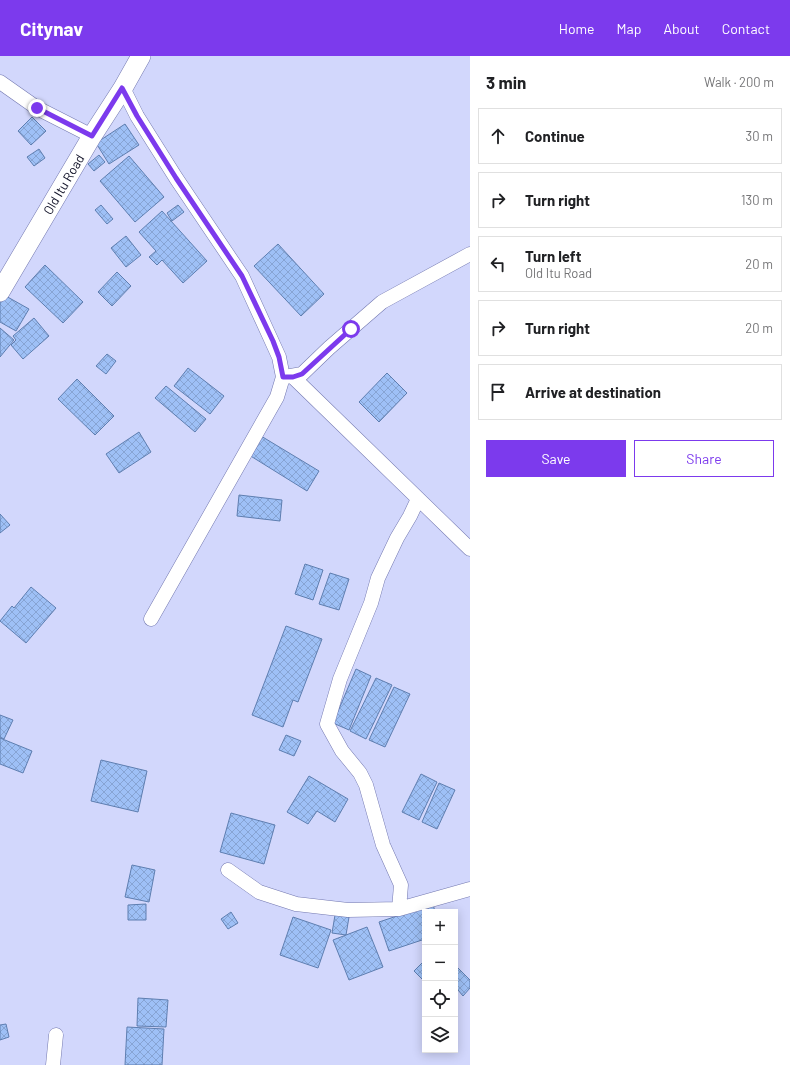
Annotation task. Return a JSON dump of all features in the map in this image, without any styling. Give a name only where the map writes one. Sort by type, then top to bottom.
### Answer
[{"type":"street","name":"Old Itu Road","points":[[0,292],[141,56]]},
{"type":"street","points":[[0,82],[37,108],[92,136]]},
{"type":"street","points":[[122,88],[137,116],[172,172],[242,276],[288,377],[470,549]]},
{"type":"street","points":[[151,619],[288,377],[302,374],[382,302],[470,254]]},
{"type":"street","points":[[400,909],[401,885],[382,845],[366,785],[360,773],[342,751],[327,724],[340,679],[371,603],[378,578],[418,499]]},
{"type":"street","points":[[228,870],[259,892],[296,904],[348,910],[400,909],[470,889]]},
{"type":"street","points":[[54,1065],[56,1035]]},
{"type":"building","points":[[32,117],[46,131],[31,145],[18,131]]},
{"type":"building","points":[[125,124],[139,145],[109,164],[96,143]]},
{"type":"building","points":[[39,149],[45,158],[34,166],[27,157]]},
{"type":"building","points":[[99,155],[105,162],[94,171],[88,164]]},
{"type":"building","points":[[129,156],[164,197],[135,222],[100,181]]},
{"type":"building","points":[[101,205],[113,219],[107,224],[95,210]]},
{"type":"building","points":[[178,205],[184,212],[172,221],[167,213]]},
{"type":"building","points":[[162,211],[207,261],[183,283],[162,260],[157,265],[149,257],[156,251],[139,232]]},
{"type":"building","points":[[126,236],[141,255],[126,267],[111,248]]},
{"type":"building","points":[[278,244],[324,294],[301,316],[254,266]]},
{"type":"building","points":[[45,265],[83,302],[63,323],[25,287]]},
{"type":"building","points":[[117,272],[131,286],[112,306],[98,292]]},
{"type":"building","points":[[4,295],[29,309],[16,331],[0,322],[0,303]]},
{"type":"building","points":[[34,318],[49,336],[23,359],[11,345],[16,340],[13,336]]},
{"type":"building","points":[[0,328],[14,340],[0,357]]},
{"type":"building","points":[[107,354],[116,361],[106,374],[96,366]]},
{"type":"building","points":[[188,368],[224,396],[210,414],[174,386]]},
{"type":"building","points":[[387,373],[407,393],[379,422],[359,402]]},
{"type":"building","points":[[77,379],[114,416],[95,435],[58,399]]},
{"type":"building","points":[[166,386],[206,419],[195,432],[155,398]]},
{"type":"building","points":[[139,432],[151,452],[119,473],[106,454]]},
{"type":"building","points":[[261,436],[319,471],[307,491],[249,455]]},
{"type":"building","points":[[239,495],[282,500],[280,521],[237,516]]},
{"type":"building","points":[[0,514],[10,525],[0,533]]},
{"type":"building","points":[[305,564],[323,570],[313,600],[295,594]]},
{"type":"building","points":[[330,573],[349,579],[339,610],[319,604]]},
{"type":"building","points":[[31,587],[56,608],[26,643],[0,621],[12,606],[14,608]]},
{"type":"building","points":[[286,626],[322,639],[298,702],[293,700],[283,727],[252,715]]},
{"type":"building","points":[[356,669],[371,676],[349,730],[333,723]]},
{"type":"building","points":[[376,678],[392,685],[366,739],[350,731]]},
{"type":"building","points":[[394,687],[410,694],[385,747],[369,740]]},
{"type":"building","points":[[0,715],[13,720],[4,739],[0,737]]},
{"type":"building","points":[[286,735],[301,741],[294,756],[279,750]]},
{"type":"building","points":[[0,738],[32,751],[23,773],[0,764]]},
{"type":"building","points":[[101,760],[147,771],[138,812],[91,801]]},
{"type":"building","points":[[421,774],[437,782],[419,820],[402,812]]},
{"type":"building","points":[[309,776],[348,799],[335,822],[317,811],[308,824],[287,812]]},
{"type":"building","points":[[439,783],[455,790],[437,829],[422,822]]},
{"type":"building","points":[[231,813],[275,825],[264,864],[220,852]]},
{"type":"building","points":[[132,865],[155,870],[149,902],[125,897]]},
{"type":"building","points":[[146,904],[146,920],[128,920],[128,905]]},
{"type":"building","points":[[433,904],[434,909],[422,909],[422,940],[389,951],[379,922]]},
{"type":"building","points":[[231,912],[238,923],[228,929],[221,919]]},
{"type":"building","points":[[335,915],[349,917],[346,935],[332,933]]},
{"type":"building","points":[[293,917],[331,930],[318,968],[280,955]]},
{"type":"building","points":[[367,927],[383,967],[349,980],[333,940]]},
{"type":"building","points":[[422,963],[422,979],[414,971]]},
{"type":"building","points":[[458,968],[470,980],[470,988],[463,996],[458,990]]},
{"type":"building","points":[[138,998],[168,1000],[166,1027],[137,1026]]},
{"type":"building","points":[[6,1024],[9,1037],[0,1040],[0,1025]]},
{"type":"building","points":[[127,1027],[164,1029],[162,1065],[125,1065]]},
{"type":"route","points":[[37,108],[92,136],[122,88],[137,116],[176,178],[242,276],[273,341],[279,357],[283,377],[293,377],[302,374],[351,329]]}]
